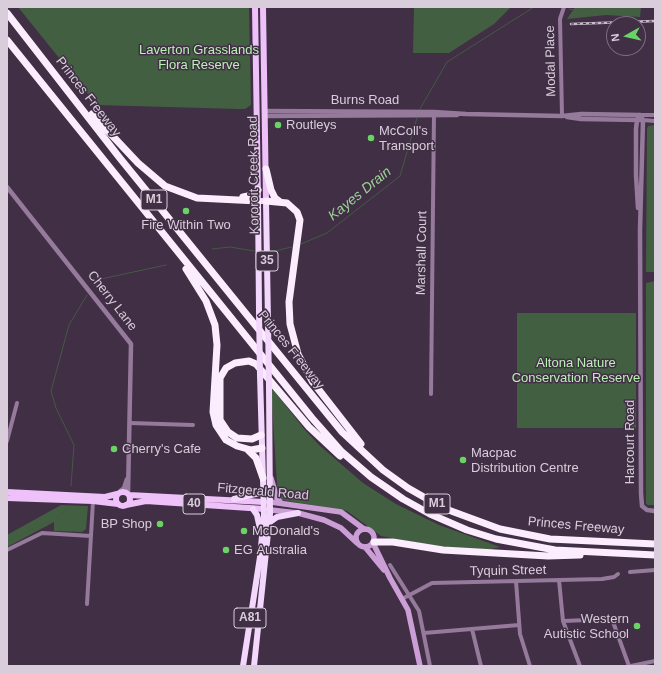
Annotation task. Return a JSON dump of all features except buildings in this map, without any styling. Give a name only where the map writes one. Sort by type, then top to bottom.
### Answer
[{"type":"highway","name":"Princes Freeway","points":[[7,12],[129,169],[342,432],[360,450],[393,477],[417,493],[443,508],[475,521],[510,531],[555,539],[655,544]]},
{"type":"highway","name":"Princes Freeway","points":[[7,40],[320,429],[355,464],[403,499],[449,523],[496,539],[545,549],[655,555]]},
{"type":"highway","points":[[80,104],[97,119],[138,163],[165,186],[197,198],[279,201],[287,203],[294,208],[300,220],[289,310],[293,336],[300,358],[312,381],[348,430],[393,477]]},
{"type":"highway","points":[[102,159],[184,266],[206,300],[215,325],[217,345],[213,407],[214,421],[219,431],[226,440],[236,446],[248,450],[262,448],[265,445],[269,427]]},
{"type":"highway","points":[[266,169],[271,190],[279,201]]},
{"type":"highway","points":[[229,200],[253,195],[258,190]]},
{"type":"highway","name":"Kororoit Creek Road","points":[[258,201],[261,435],[264,492],[270,510]]},
{"type":"highway","name":"Kororoit Creek Road","points":[[264,509],[267,502],[270,476],[266,201]]},
{"type":"highway","points":[[261,435],[252,439],[237,438],[228,432],[220,420],[220,378],[226,368],[235,362],[249,361],[256,364],[321,439],[359,470],[403,499]]},
{"type":"highway","points":[[248,450],[257,460],[263,478]]},
{"type":"highway","points":[[234,499],[264,492]]},
{"type":"highway","points":[[253,508],[257,515],[262,536]]},
{"type":"highway","name":"Fitzgerald Road","points":[[264,509],[270,510]]},
{"type":"highway","name":"A81","points":[[243,666],[262,536],[264,509]]},
{"type":"highway","name":"A81","points":[[254,666],[270,522],[270,510]]},
{"type":"highway","points":[[270,522],[277,517],[298,513]]},
{"type":"highway","points":[[373,543],[388,541],[443,550],[534,556],[573,556],[612,553]]},
{"type":"main road","name":"Kororoit Creek Road","points":[[255,7],[258,201]]},
{"type":"main road","name":"Kororoit Creek Road","points":[[263,7],[266,201]]},
{"type":"main road","points":[[257,114],[264,114]]},
{"type":"main road","points":[[270,476],[277,498],[281,503]]},
{"type":"main road","name":"40","points":[[7,492],[105,497],[118,494],[122,491],[129,495]]},
{"type":"main road","points":[[118,494],[116,500],[118,504]]},
{"type":"main road","points":[[126,505],[129,502],[129,495]]},
{"type":"main road","name":"Fitzgerald Road","points":[[129,495],[234,499],[281,503],[341,512],[364,529]]},
{"type":"main road","name":"40","points":[[7,498],[93,501],[126,505]]},
{"type":"main road","name":"Fitzgerald Road","points":[[126,505],[146,501],[264,509]]},
{"type":"main road","name":"Fitzgerald Road","points":[[270,510],[298,513],[329,522],[341,528],[357,543]]},
{"type":"main road","points":[[390,578],[365,548],[357,543],[356,534],[364,529],[370,530],[373,533],[373,543],[411,619],[420,666]]},
{"type":"main road","points":[[365,548],[373,543]]},
{"type":"street","name":"Modal Place","points":[[562,116],[560,19],[564,7]]},
{"type":"street","name":"Burns Road","points":[[264,114],[289,111],[562,116],[581,114],[640,114]]},
{"type":"street","points":[[287,117],[289,111]]},
{"type":"street","name":"Burns Road","points":[[264,114],[287,117],[358,113]]},
{"type":"street","name":"Marshall Court","points":[[431,394],[434,114]]},
{"type":"street","points":[[640,114],[655,115]]},
{"type":"street","name":"Harcourt Road","points":[[640,114],[637,120],[636,175],[640,230]]},
{"type":"street","name":"Harcourt Road","points":[[640,114],[642,120],[640,230],[641,502],[645,508],[655,511]]},
{"type":"street","name":"Burns Road","points":[[562,116],[581,119],[642,120]]},
{"type":"street","points":[[642,120],[655,121]]},
{"type":"street","name":"Cherry Lane","points":[[7,187],[131,344],[128,476],[129,495]]},
{"type":"street","points":[[7,441],[17,403]]},
{"type":"street","points":[[130,423],[193,425]]},
{"type":"street","name":"Cherry Lane","points":[[118,494],[124,488],[128,476]]},
{"type":"street","points":[[87,604],[93,501]]},
{"type":"street","points":[[7,550],[42,533],[91,536]]},
{"type":"street","points":[[390,565],[419,611],[430,666]]},
{"type":"street","points":[[630,572],[655,570]]},
{"type":"street","name":"Tyquin Street","points":[[402,599],[432,583],[602,579],[614,577],[618,574]]},
{"type":"street","points":[[559,580],[563,621],[580,666]]},
{"type":"street","points":[[516,581],[519,625],[530,666]]},
{"type":"street","points":[[563,621],[612,619],[630,666],[655,661]]},
{"type":"street","points":[[424,633],[519,625]]},
{"type":"street","points":[[472,629],[481,666]]},
{"type":"green space","name":"Laverton Grasslands Flora Reserve","points":[[18,7],[249,7],[251,105],[245,109],[239,109],[97,105]]},
{"type":"green space","points":[[414,7],[511,7],[494,24],[449,53],[413,53]]},
{"type":"green space","points":[[575,7],[641,7],[640,16],[606,15],[567,19]]},
{"type":"green space","points":[[655,125],[655,272],[646,272],[647,129],[648,126]]},
{"type":"green space","points":[[655,281],[655,505],[648,505],[646,504],[646,283]]},
{"type":"green space","name":"Altona Nature Conservation Reserve","points":[[517,313],[636,313],[636,428],[517,428]]},
{"type":"green space","points":[[271,387],[305,430],[319,445],[363,483],[396,504],[439,525],[500,547],[487,550],[441,547],[381,536],[347,511],[282,500],[279,496],[277,484]]},
{"type":"green space","points":[[61,505],[88,506],[86,529],[82,532],[54,531],[54,522],[7,547],[7,535]]},
{"type":"waterway","name":"Kayes Drain","points":[[420,109],[447,62],[534,7]]},
{"type":"waterway","name":"Kayes Drain","points":[[569,9],[575,10],[608,7]]},
{"type":"waterway","name":"Kayes Drain","points":[[301,244],[327,233],[400,176],[417,118]]},
{"type":"waterway","name":"Kayes Drain","points":[[212,249],[230,247],[254,251]]},
{"type":"waterway","name":"Kayes Drain","points":[[274,251],[292,247]]},
{"type":"waterway","name":"Kayes Drain","points":[[94,286],[101,279],[166,265]]},
{"type":"waterway","name":"Kayes Drain","points":[[71,486],[74,445],[56,408],[51,391],[69,325],[87,295]]},
{"type":"waterway","name":"Kayes Drain","points":[[7,542],[59,516],[66,511],[68,506]]},
{"type":"railway","points":[[571,24],[655,21]]},
{"type":"place","name":"Routleys","points":[[278,125]]},
{"type":"place","name":"McColl's Transport","points":[[371,138]]},
{"type":"place","name":"Fire Within Two","points":[[186,211]]},
{"type":"place","name":"Cherry's Cafe","points":[[114,449]]},
{"type":"place","name":"Macpac Distribution Centre","points":[[463,460]]},
{"type":"place","name":"BP Shop","points":[[160,524]]},
{"type":"place","name":"McDonald's","points":[[244,531]]},
{"type":"place","name":"EG Australia","points":[[226,550]]},
{"type":"place","name":"Western Autistic School","points":[[637,626]]}]
